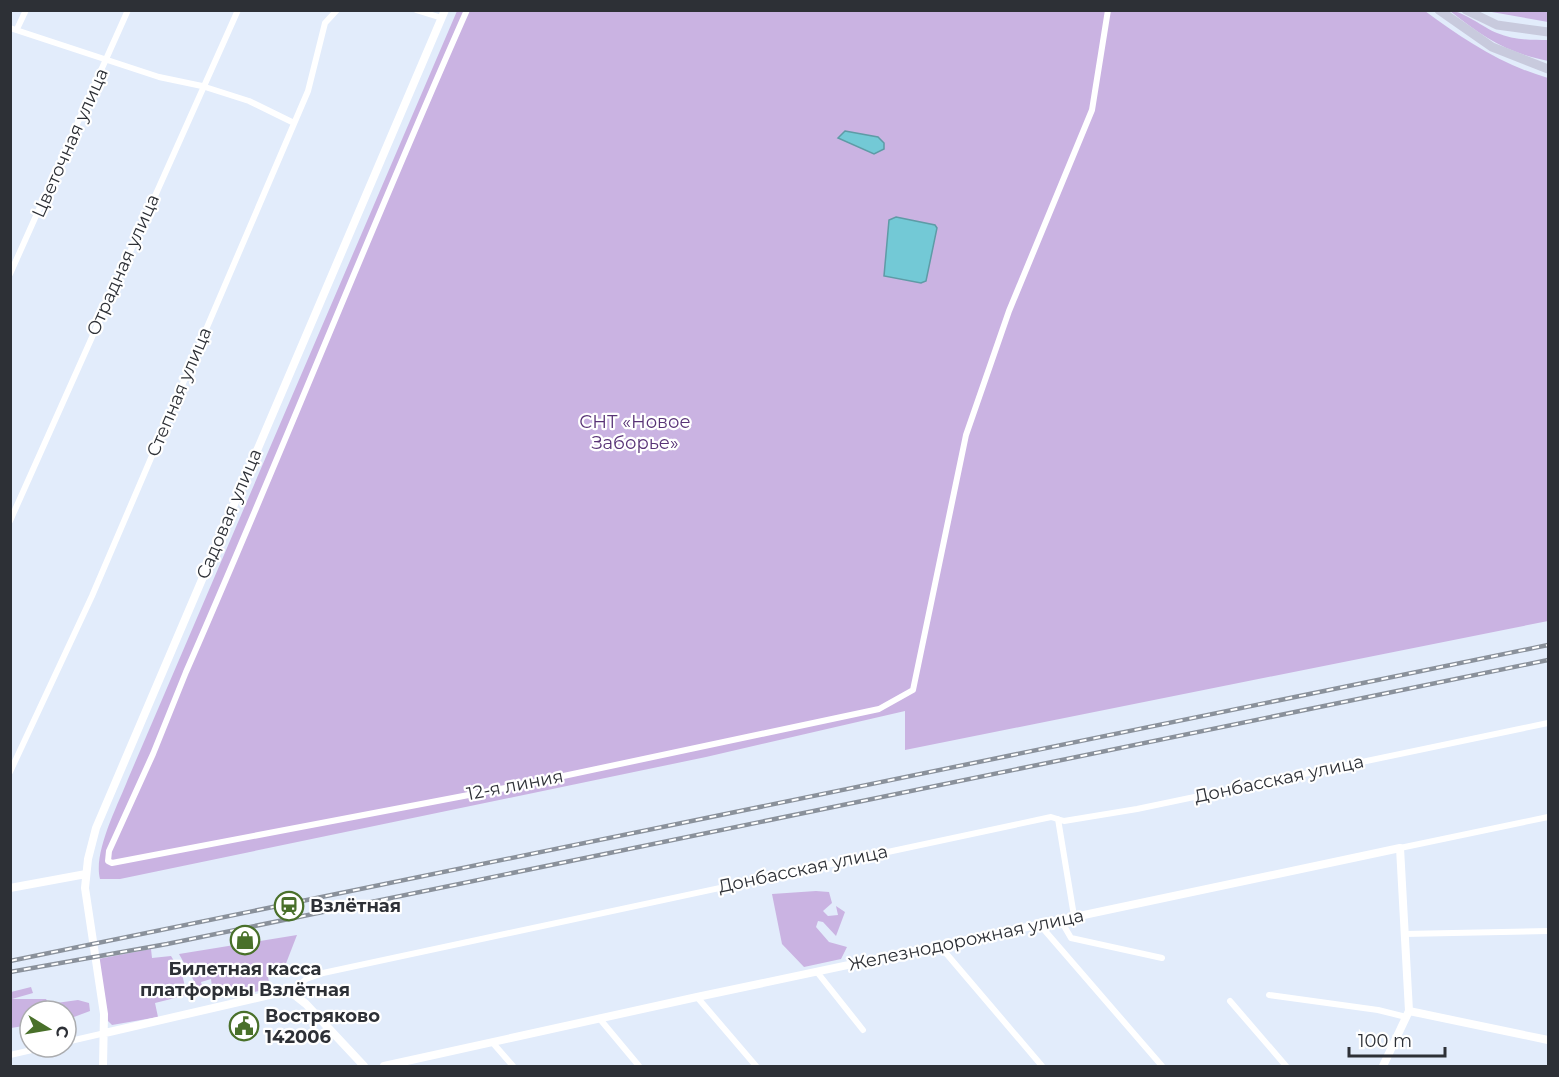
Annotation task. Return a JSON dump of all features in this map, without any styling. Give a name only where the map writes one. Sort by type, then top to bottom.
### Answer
[{"type":"main road","points":[[1439,10],[1492,47],[1548,69]]},
{"type":"main road","points":[[1466,10],[1497,25],[1548,32]]},
{"type":"street","points":[[26,10],[14,29],[159,77],[202,86],[249,100],[294,123]]},
{"type":"street","name":"Цветочная улица","points":[[10,274],[128,10]]},
{"type":"street","name":"Отрадная улица","points":[[10,521],[202,86],[238,10]]},
{"type":"street","name":"Степная улица","points":[[10,772],[92,596],[308,91],[325,23],[337,10]]},
{"type":"street","points":[[416,10],[444,14]]},
{"type":"street","name":"12-я линия","points":[[467,10],[429,94],[396,179],[153,754],[109,851],[108,861],[112,863],[521,785],[879,709],[913,690],[966,435],[1009,311],[1092,110],[1108,10]]},
{"type":"street","name":"Садовая улица","points":[[104,1066],[105,1033],[86,902],[86,874],[96,828],[444,14]]},
{"type":"street","name":"Донбасская улица","points":[[78,1039],[278,993],[292,993],[300,983],[313,976],[355,966],[1051,816],[1064,821],[1137,809],[1548,723]]},
{"type":"street","name":"Железнодорожная улица","points":[[384,1066],[1074,916],[1548,817]]},
{"type":"street","points":[[1058,819],[1074,916]]},
{"type":"street","points":[[1383,1066],[1408,1014],[1400,848]]},
{"type":"street","points":[[10,888],[86,874]]},
{"type":"street","points":[[1060,919],[1071,938]]},
{"type":"street","points":[[1040,925],[1162,1066]]},
{"type":"street","points":[[1404,934],[1548,931]]},
{"type":"street","points":[[1058,945],[1071,938],[1162,958]]},
{"type":"street","points":[[939,945],[1042,1066]]},
{"type":"street","points":[[818,972],[863,1030]]},
{"type":"street","points":[[292,993],[306,1004],[364,1066]]},
{"type":"street","points":[[1269,995],[1408,1014],[1548,1040]]},
{"type":"street","points":[[697,997],[756,1066]]},
{"type":"street","points":[[1230,1001],[1286,1066]]},
{"type":"street","points":[[599,1018],[639,1066]]},
{"type":"street","points":[[492,1042],[513,1066]]},
{"type":"green space","name":"СНТ «Новое Заборье»","points":[[457,11],[1425,11],[1484,50],[1531,73],[1548,78],[1548,621],[905,750],[905,711],[706,757],[120,879],[100,879],[100,856],[113,815]]},
{"type":"green space","points":[[1450,11],[1461,13],[1492,31],[1509,37],[1548,40],[1548,61],[1533,58],[1496,43]]},
{"type":"green space","points":[[1486,11],[1548,11],[1548,22]]},
{"type":"green space","points":[[829,892],[832,903],[823,911],[828,916],[838,915],[836,906],[845,912],[836,936],[823,922],[818,921],[816,927],[829,942],[847,947],[841,959],[804,967],[782,944],[772,894]]},
{"type":"green space","points":[[297,935],[285,966],[267,970],[270,989],[223,998],[221,985],[212,987],[211,979],[201,982],[203,989],[199,990],[179,954]]},
{"type":"green space","points":[[151,949],[152,958],[171,956],[182,974],[187,995],[155,1003],[158,1017],[112,1025],[108,1021],[98,959]]},
{"type":"green space","points":[[31,987],[33,993],[12,999],[18,999],[18,1027],[11,1028],[11,992]]},
{"type":"green space","points":[[78,1000],[89,1003],[90,1011],[78,1016]]},
{"type":"water","points":[[845,131],[878,137],[884,143],[884,149],[874,154],[838,138]]},
{"type":"water","points":[[896,217],[935,225],[937,228],[926,281],[921,283],[884,276],[889,220]]},
{"type":"railway","points":[[10,961],[1548,645]]},
{"type":"railway","points":[[10,972],[167,944],[1548,660]]},
{"type":"place","name":"Взлётная","points":[[289,906]]},
{"type":"place","name":"Билетная касса платформы Взлётная","points":[[245,940]]},
{"type":"place","name":"Востряково 142006","points":[[244,1026]]}]
